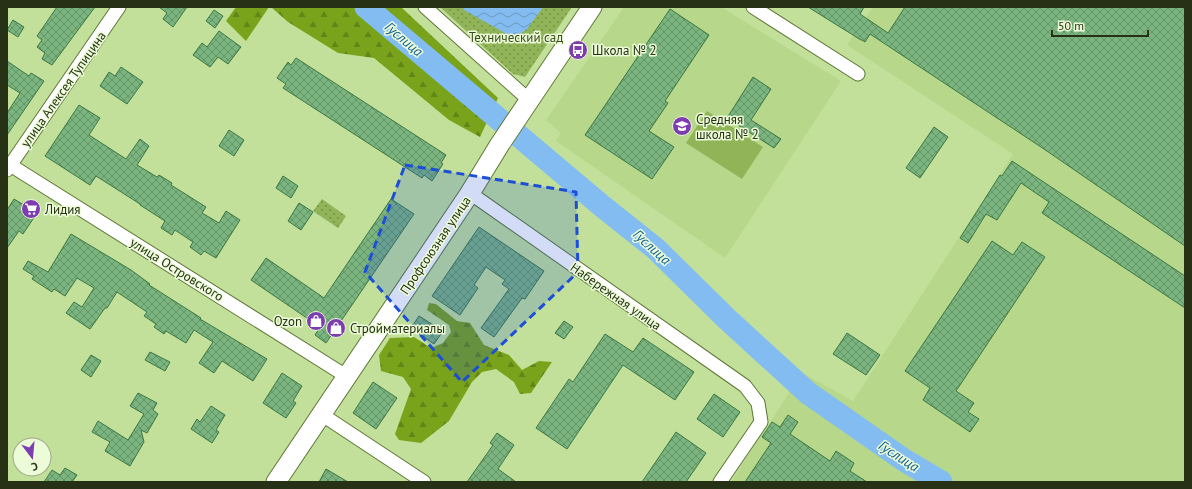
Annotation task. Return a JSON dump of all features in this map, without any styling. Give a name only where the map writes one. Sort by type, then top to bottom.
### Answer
[{"type":"main road","name":"Профсоюзная улица","points":[[276,482],[470,193],[518,116],[592,7]]},
{"type":"street","name":"улица Алексея Тупицина","points":[[8,166],[119,7]]},
{"type":"street","points":[[425,7],[529,100]]},
{"type":"street","points":[[753,7],[858,74]]},
{"type":"street","name":"улица Островского","points":[[8,166],[346,376]]},
{"type":"street","name":"Набережная улица","points":[[470,193],[745,386],[758,403],[761,422],[720,482]]},
{"type":"street","points":[[322,414],[424,482]]},
{"type":"highlighted area","points":[[405,165],[576,192],[578,272],[462,382],[365,272]]},
{"type":"shaded area","name":"Средняя школа № 2","points":[[624,7],[721,7],[841,81],[725,258],[556,141],[561,133],[546,120]]},
{"type":"shaded area","points":[[873,7],[1185,7],[1185,482],[731,482],[802,373],[853,401],[1013,154],[847,45]]},
{"type":"green space","points":[[236,7],[269,7],[246,41],[226,21]]},
{"type":"green space","points":[[271,7],[401,7],[498,98],[480,137],[449,120],[374,58],[338,53],[288,22]]},
{"type":"green space","name":"Технический сад","points":[[440,7],[572,7],[525,77],[513,74]]},
{"type":"green space","points":[[707,111],[763,147],[742,179],[686,143]]},
{"type":"green space","points":[[322,199],[346,216],[338,228],[313,211]]},
{"type":"green space","points":[[429,303],[436,304],[457,321],[470,323],[484,345],[509,355],[522,370],[539,361],[552,362],[531,393],[520,394],[514,382],[496,369],[482,372],[472,382],[449,421],[421,443],[399,440],[395,434],[411,389],[403,377],[381,371],[379,355],[390,338],[414,337],[431,348],[443,343],[451,332],[449,325],[427,310]]},
{"type":"water","points":[[464,7],[543,7],[527,29],[514,38],[464,10]]},
{"type":"building","points":[[57,7],[95,7],[52,65],[42,59],[45,53],[37,47],[42,40],[37,36]]},
{"type":"building","points":[[159,7],[187,7],[173,27],[163,19],[167,13]]},
{"type":"building","points":[[808,7],[864,7],[860,14],[888,33],[905,7],[1185,7],[1185,246],[1044,149],[870,34],[865,42]]},
{"type":"building","points":[[670,9],[709,35],[665,101],[668,103],[649,131],[674,147],[652,179],[585,135]]},
{"type":"building","points":[[214,10],[223,16],[215,28],[206,21]]},
{"type":"building","points":[[13,20],[24,27],[18,37],[7,30]]},
{"type":"building","points":[[219,31],[241,47],[228,64],[218,57],[210,67],[193,55],[202,43],[207,47]]},
{"type":"building","points":[[296,58],[446,155],[441,163],[443,164],[432,181],[424,175],[422,178],[283,88],[286,84],[277,78],[288,62],[291,65]]},
{"type":"building","points":[[7,61],[29,76],[31,73],[44,81],[7,135],[7,113],[20,93],[7,85]]},
{"type":"building","points":[[121,67],[143,82],[127,104],[100,86],[109,72],[115,76]]},
{"type":"building","points":[[753,77],[771,89],[751,120],[781,139],[774,148],[727,118]]},
{"type":"building","points":[[79,105],[100,118],[89,135],[126,159],[140,139],[149,146],[137,165],[157,177],[159,175],[172,183],[171,185],[206,207],[202,213],[219,223],[226,211],[240,220],[216,258],[204,251],[201,255],[190,247],[193,242],[175,230],[172,235],[161,228],[165,221],[96,176],[90,185],[45,156]]},
{"type":"building","points":[[934,127],[948,137],[920,178],[906,168]]},
{"type":"building","points":[[229,130],[244,140],[234,156],[219,146]]},
{"type":"building","points":[[1012,161],[1185,276],[1185,308],[1042,213],[1049,202],[1021,183],[997,220],[986,214],[968,243],[960,238],[1000,175],[1002,176]]},
{"type":"building","points":[[283,176],[298,186],[291,198],[276,188]]},
{"type":"building","points":[[14,199],[37,213],[23,234],[19,231],[7,248],[7,210]]},
{"type":"building","points":[[391,199],[414,214],[326,343],[315,335],[320,327],[251,280],[266,258],[324,298]]},
{"type":"building","points":[[299,203],[313,212],[301,230],[288,221]]},
{"type":"building","points":[[479,227],[544,271],[525,299],[522,298],[494,337],[481,328],[509,289],[502,284],[505,280],[486,267],[474,285],[478,288],[460,315],[432,296]]},
{"type":"building","points":[[71,234],[131,270],[150,284],[149,285],[201,318],[200,319],[267,359],[253,381],[222,361],[214,373],[199,363],[213,342],[194,330],[186,343],[166,331],[164,334],[154,327],[156,324],[144,316],[147,312],[117,292],[107,308],[105,308],[90,329],[66,313],[74,302],[82,307],[94,288],[77,278],[65,296],[54,289],[52,292],[32,279],[34,276],[23,269],[28,261],[48,272]]},
{"type":"building","points":[[992,241],[1013,255],[1022,242],[1045,257],[956,391],[974,403],[968,412],[979,419],[970,432],[923,400],[930,388],[905,371]]},
{"type":"building","points":[[419,316],[443,331],[434,344],[411,328]]},
{"type":"building","points":[[564,321],[573,327],[564,339],[555,333]]},
{"type":"building","points":[[847,333],[880,355],[866,375],[833,354]]},
{"type":"building","points":[[605,334],[633,352],[643,338],[694,372],[675,400],[623,365],[567,449],[536,428],[569,379],[573,382]]},
{"type":"building","points":[[150,352],[170,362],[165,371],[145,360]]},
{"type":"building","points":[[91,355],[101,361],[91,377],[81,370]]},
{"type":"building","points":[[282,373],[302,386],[293,401],[296,403],[286,418],[263,403]]},
{"type":"building","points":[[373,382],[397,398],[376,429],[353,413]]},
{"type":"building","points":[[138,393],[157,403],[153,410],[158,414],[147,433],[141,430],[144,442],[130,466],[105,451],[110,442],[92,432],[98,421],[128,440],[144,414],[130,406]]},
{"type":"building","points":[[714,394],[740,412],[723,437],[697,419]]},
{"type":"building","points":[[211,406],[225,415],[216,430],[219,432],[212,443],[191,429],[197,419],[200,422]]},
{"type":"building","points":[[788,415],[798,422],[790,434],[830,461],[836,451],[854,463],[850,471],[867,482],[745,482],[771,443],[762,437],[772,422],[780,427]]},
{"type":"building","points":[[676,432],[706,453],[686,482],[642,482]]},
{"type":"building","points":[[497,433],[514,445],[498,469],[516,482],[467,482],[493,445],[490,443]]},
{"type":"building","points":[[65,468],[77,475],[72,482],[44,482],[47,477],[52,477],[52,470],[60,475]]},
{"type":"building","points":[[326,469],[348,482],[319,482]]},
{"type":"waterway","name":"Гуслица","points":[[366,7],[602,206],[656,249],[727,319],[808,393],[904,460],[941,482]]},
{"type":"place","name":"Школа № 2","points":[[578,50]]},
{"type":"place","name":"Средняя школа № 2","points":[[682,126]]},
{"type":"place","name":"Лидия","points":[[31,209]]},
{"type":"place","name":"Ozon","points":[[316,321]]},
{"type":"place","name":"Стройматериалы","points":[[336,328]]}]
